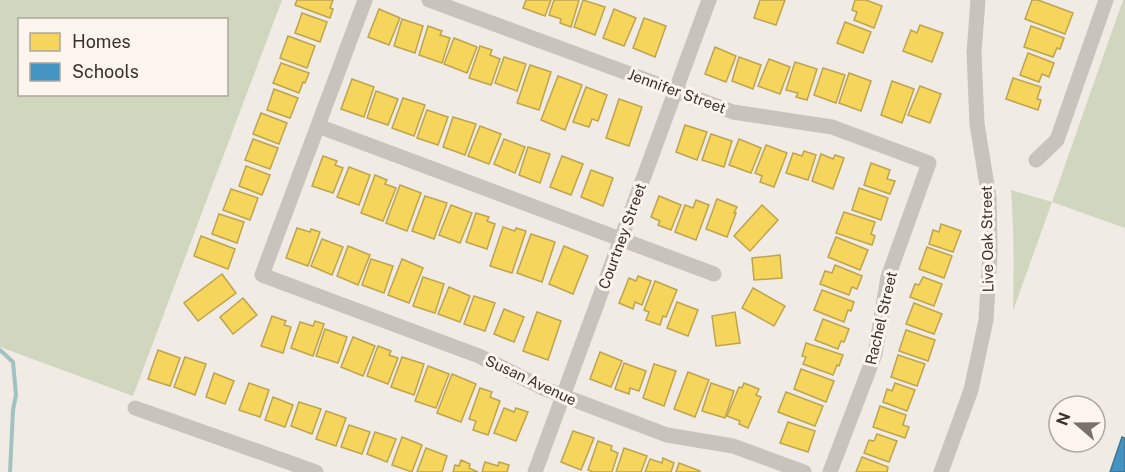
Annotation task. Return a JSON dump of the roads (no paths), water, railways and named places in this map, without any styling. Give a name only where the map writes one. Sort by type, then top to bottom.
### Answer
[{"type":"street","points":[[365,0],[318,126],[714,274]]},
{"type":"street","name":"Jennifer Street","points":[[429,0],[733,112],[832,127],[929,163]]},
{"type":"street","name":"Courtney Street","points":[[535,472],[709,0]]},
{"type":"street","name":"Live Oak Street","points":[[941,472],[971,390],[986,320],[990,254],[989,198],[977,124],[974,53],[978,0]]},
{"type":"street","points":[[1036,160],[1057,140],[1106,0]]},
{"type":"street","name":"Susan Avenue","points":[[318,126],[262,276],[479,356],[545,389],[667,435],[733,446],[804,472]]},
{"type":"street","name":"Rachel Street","points":[[830,472],[875,354],[888,278],[929,163]]},
{"type":"street","points":[[135,408],[316,472]]},
{"type":"waterway","points":[[0,350],[13,362],[16,395],[13,410],[10,472]]}]
